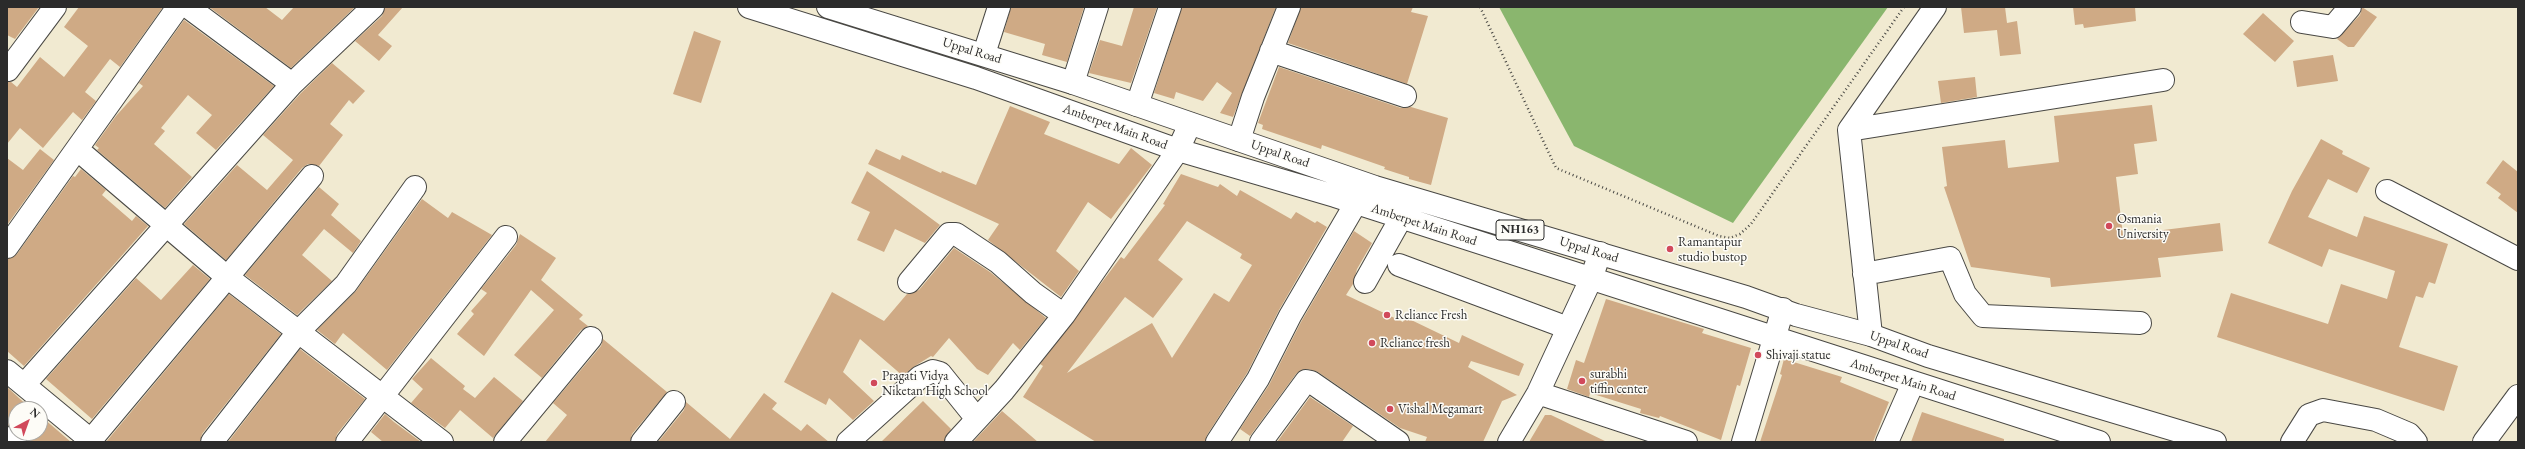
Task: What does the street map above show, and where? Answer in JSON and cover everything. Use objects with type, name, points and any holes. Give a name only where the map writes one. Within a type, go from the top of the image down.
[{"type":"main road","points":[[8,70],[55,7]]},
{"type":"main road","points":[[7,247],[78,150],[178,7]]},
{"type":"main road","points":[[188,7],[292,84]]},
{"type":"main road","points":[[24,385],[292,84],[373,7]]},
{"type":"main road","name":"Amberpet Main Road","points":[[749,7],[976,78],[1178,150],[1356,203],[2099,442]]},
{"type":"main road","name":"Uppal Road","points":[[828,7],[984,54],[1073,83],[1375,187],[1600,253],[1783,309],[1796,315],[1871,335],[1928,356],[2215,442]]},
{"type":"main road","points":[[984,54],[999,7]]},
{"type":"main road","points":[[1073,83],[1097,7]]},
{"type":"main road","points":[[1137,105],[1170,7]]},
{"type":"main road","points":[[1239,140],[1271,51],[1290,7]]},
{"type":"main road","points":[[1871,335],[1849,130],[1935,7]]},
{"type":"main road","points":[[2302,22],[2333,27],[2350,7]]},
{"type":"main road","points":[[1271,51],[1405,96]]},
{"type":"main road","points":[[1849,130],[2162,80]]},
{"type":"main road","points":[[956,442],[1004,390],[1064,315],[1178,150],[1190,124]]},
{"type":"main road","points":[[78,150],[168,225],[227,277],[383,395],[442,442]]},
{"type":"main road","points":[[48,411],[92,441],[312,176]]},
{"type":"main road","points":[[212,442],[298,332],[346,284],[415,187]]},
{"type":"main road","points":[[2387,191],[2518,259]]},
{"type":"main road","points":[[1217,442],[1258,378],[1290,316],[1356,203]]},
{"type":"main road","points":[[1365,282],[1401,218]]},
{"type":"main road","points":[[909,282],[950,234],[956,234],[998,262],[1033,293],[1064,315]]},
{"type":"main road","points":[[347,442],[506,237]]},
{"type":"main road","points":[[1509,442],[1538,393],[1591,279],[1600,253]]},
{"type":"main road","points":[[1864,274],[1950,258],[1965,294],[1983,316],[2140,323]]},
{"type":"main road","points":[[1399,266],[1568,328]]},
{"type":"main road","points":[[1743,442],[1783,309]]},
{"type":"main road","points":[[505,442],[591,338]]},
{"type":"main road","points":[[7,371],[24,385],[37,401]]},
{"type":"main road","points":[[851,441],[920,377],[933,371],[940,373],[977,419]]},
{"type":"main road","points":[[1261,442],[1306,381],[1311,382],[1398,442]]},
{"type":"main road","points":[[1887,442],[1913,383]]},
{"type":"main road","points":[[1538,393],[1686,442]]},
{"type":"main road","points":[[2484,442],[2518,396]]},
{"type":"main road","points":[[642,442],[674,402]]},
{"type":"main road","points":[[2292,442],[2309,415],[2323,410],[2376,420],[2409,434],[2416,442]]},
{"type":"path","points":[[1480,7],[1556,168],[1719,236],[1730,238],[1740,234],[1751,224],[1904,7]]},
{"type":"green space","points":[[1499,7],[1888,7],[1733,223],[1574,146]]},
{"type":"building","points":[[7,7],[39,7],[15,39],[7,35]]},
{"type":"building","points":[[79,7],[163,7],[120,67],[110,59],[85,92],[96,101],[82,120],[73,112],[43,148],[20,128],[7,144],[7,82],[11,82],[17,87],[40,57],[64,77],[88,46],[64,27]]},
{"type":"building","points":[[209,7],[265,7],[282,20],[294,7],[355,7],[291,68]]},
{"type":"building","points":[[385,7],[403,7],[378,35],[392,46],[379,61],[355,41],[382,16]]},
{"type":"building","points":[[1011,7],[1084,7],[1067,62],[1042,55],[1045,44],[1004,32]]},
{"type":"building","points":[[1134,7],[1157,7],[1131,83],[1089,73],[1100,40],[1122,46]]},
{"type":"building","points":[[1182,7],[1276,7],[1233,117],[1220,113],[1232,93],[1217,82],[1203,101],[1176,92],[1174,99],[1154,93]]},
{"type":"building","points":[[1301,7],[1413,7],[1411,12],[1428,16],[1407,84],[1288,43]]},
{"type":"building","points":[[1961,7],[2005,7],[2007,23],[2017,21],[2021,54],[2000,56],[1997,30],[1964,33]]},
{"type":"building","points":[[2073,7],[2135,7],[2136,21],[2084,28],[2083,24],[2075,25]]},
{"type":"building","points":[[2362,7],[2377,17],[2354,47],[2348,47],[2337,39],[2360,15]]},
{"type":"building","points":[[2263,13],[2294,41],[2275,62],[2243,34]]},
{"type":"building","points":[[184,20],[274,86],[216,150],[196,133],[212,115],[188,95],[161,128],[165,131],[154,144],[192,177],[165,208],[97,150],[99,148],[95,145],[116,116],[143,86],[139,83]]},
{"type":"building","points":[[694,31],[721,41],[701,103],[673,94]]},
{"type":"building","points":[[2333,55],[2338,81],[2297,87],[2293,61]]},
{"type":"building","points":[[332,63],[365,91],[353,104],[349,100],[330,124],[343,135],[319,166],[308,164],[302,168],[226,260],[184,224],[237,165],[267,190],[293,160],[263,135],[301,93]]},
{"type":"building","points":[[1279,67],[1401,108],[1411,107],[1448,118],[1431,185],[1409,179],[1409,177],[1384,169],[1385,167],[1322,145],[1321,149],[1262,129],[1263,125],[1258,123]]},
{"type":"building","points":[[1975,77],[1977,97],[1941,103],[1938,81]]},
{"type":"building","points":[[2152,105],[2157,141],[2134,144],[2138,174],[2116,177],[2123,235],[2220,223],[2223,251],[2158,258],[2161,277],[2051,287],[2050,278],[1971,267],[1944,187],[1947,186],[1942,147],[2005,140],[2008,168],[2059,162],[2054,116]]},
{"type":"building","points":[[1010,106],[1050,122],[1044,134],[1119,164],[1131,148],[1152,165],[1111,219],[1088,202],[1056,251],[1079,271],[1061,297],[988,240],[999,224],[868,164],[876,149],[900,160],[902,155],[941,173],[942,171],[976,185]]},
{"type":"building","points":[[2321,139],[2343,151],[2342,154],[2370,168],[2357,193],[2328,179],[2308,217],[2357,237],[2364,216],[2448,244],[2435,284],[2429,282],[2423,298],[2416,296],[2399,347],[2458,366],[2444,411],[2217,337],[2231,293],[2328,324],[2341,284],[2387,299],[2395,271],[2329,249],[2322,267],[2268,243],[2292,191]]},
{"type":"building","points":[[40,149],[54,160],[7,225],[7,158],[23,170]]},
{"type":"building","points":[[2503,160],[2518,172],[2518,213],[2498,198],[2501,194],[2486,183]]},
{"type":"building","points":[[81,169],[106,190],[102,195],[132,221],[136,216],[148,226],[24,366],[7,351],[7,259],[17,254],[73,176],[75,177]]},
{"type":"building","points":[[867,171],[940,225],[925,243],[895,229],[884,252],[857,240],[870,212],[851,203]]},
{"type":"building","points":[[1181,174],[1218,187],[1220,184],[1237,196],[1240,190],[1291,219],[1296,212],[1315,223],[1317,221],[1327,227],[1279,310],[1247,373],[1207,435],[1205,442],[1096,442],[1023,397],[1043,366],[1040,364],[1121,257],[1124,259],[1165,205],[1163,204]],"holes":[[[1187,221],[1242,254],[1240,258],[1252,265],[1229,302],[1214,293],[1172,358],[1152,323],[1067,373],[1125,297],[1153,318],[1183,279],[1158,260]]]},
{"type":"building","points":[[319,187],[339,204],[331,215],[361,241],[353,253],[324,229],[302,255],[332,281],[297,315],[245,275]]},
{"type":"building","points":[[422,199],[448,218],[452,212],[492,235],[387,370],[343,333],[335,344],[317,330],[356,291]]},
{"type":"building","points":[[1354,231],[1372,243],[1357,269],[1353,284],[1346,295],[1403,322],[1405,317],[1459,343],[1462,335],[1524,364],[1519,376],[1471,361],[1468,367],[1517,395],[1502,401],[1483,442],[1425,442],[1427,437],[1400,428],[1318,372],[1308,369],[1301,370],[1296,374],[1250,436],[1240,429],[1269,385],[1301,322]]},
{"type":"building","points":[[520,234],[556,258],[541,280],[583,315],[579,319],[588,326],[581,330],[542,378],[514,355],[554,310],[531,290],[484,356],[457,334],[474,314],[471,311],[487,293],[481,289],[516,245]]},
{"type":"building","points":[[954,248],[990,272],[1046,318],[1020,350],[1013,343],[988,375],[977,369],[949,338],[933,357],[931,356],[915,366],[903,376],[860,339],[843,372],[874,401],[853,420],[829,398],[826,405],[784,382],[832,292],[884,321],[907,294],[919,290]]},
{"type":"building","points":[[193,265],[210,279],[92,419],[46,379],[136,278],[161,300]]},
{"type":"building","points":[[229,294],[281,334],[202,434],[200,442],[106,442]]},
{"type":"building","points":[[1606,299],[1704,329],[1702,333],[1751,348],[1740,386],[1737,385],[1721,440],[1660,416],[1659,418],[1640,413],[1641,409],[1590,393],[1589,397],[1567,389],[1576,360],[1584,363]]},
{"type":"building","points":[[603,339],[667,392],[632,434],[630,442],[545,442],[567,415],[553,403],[601,346]]},
{"type":"building","points":[[300,349],[365,399],[337,434],[335,442],[228,442]]},
{"type":"building","points":[[431,358],[465,386],[463,389],[475,398],[494,377],[523,401],[493,438],[460,410],[445,428],[411,403],[423,389],[412,379]]},
{"type":"building","points":[[1784,359],[1842,377],[1840,382],[1889,402],[1873,442],[1760,442],[1782,375],[1780,374]]},
{"type":"building","points":[[7,387],[22,401],[8,401],[7,427]]},
{"type":"building","points":[[764,393],[777,403],[772,409],[801,431],[807,424],[829,442],[658,442],[684,410],[686,402],[730,439]]},
{"type":"building","points":[[1310,397],[1353,426],[1342,442],[1277,442]]},
{"type":"building","points":[[923,401],[951,429],[944,442],[881,442]]},
{"type":"building","points":[[1002,411],[1009,417],[1038,442],[973,442]]},
{"type":"building","points":[[1922,412],[2004,439],[2004,442],[1911,442]]},
{"type":"building","points":[[385,414],[421,442],[383,442],[371,432]]},
{"type":"building","points":[[1545,415],[1551,415],[1607,442],[1529,442]]},
{"type":"building","points":[[48,422],[71,442],[27,442],[48,441]]},
{"type":"place","name":"Osmania University","points":[[2109,226]]},
{"type":"place","name":"Ramantapur studio bustop","points":[[1670,249]]},
{"type":"place","name":"Reliance Fresh","points":[[1387,315]]},
{"type":"place","name":"Reliance fresh","points":[[1372,343]]},
{"type":"place","name":"Shivaji statue","points":[[1758,355]]},
{"type":"place","name":"surabhi tiffin center","points":[[1582,381]]},
{"type":"place","name":"Pragati Vidya Niketan High School","points":[[874,383]]},
{"type":"place","name":"Vishal Megamart","points":[[1390,409]]}]
